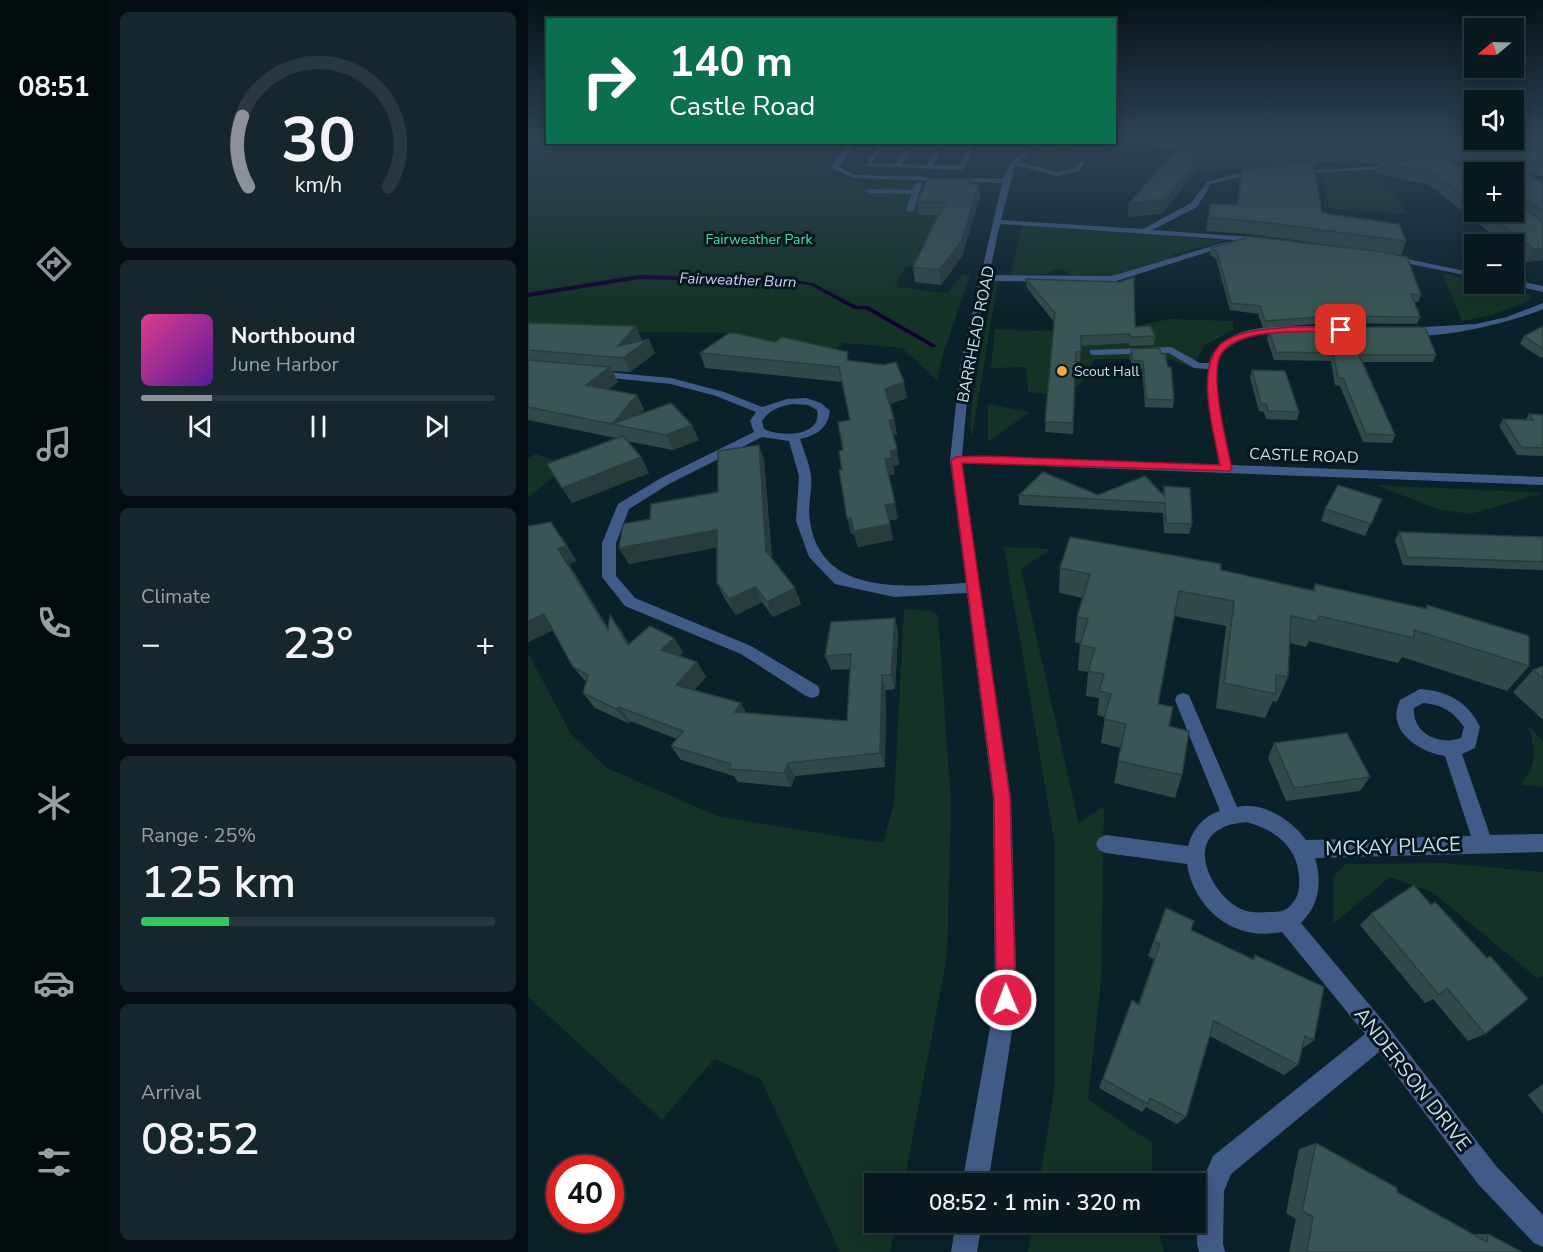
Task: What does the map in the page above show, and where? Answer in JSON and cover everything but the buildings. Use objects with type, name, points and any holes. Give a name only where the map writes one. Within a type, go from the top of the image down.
[{"type":"street","points":[[910,210],[914,197]]},
{"type":"street","name":"BARRHEAD ROAD","points":[[977,1173],[1006,1000],[1002,798],[956,460],[965,367],[1003,197]]},
{"type":"street","points":[[1146,230],[1194,205],[1199,197]]},
{"type":"street","points":[[998,222],[1270,240]]},
{"type":"street","points":[[985,278],[1113,279],[1249,238]]},
{"type":"street","points":[[1382,255],[1464,273]]},
{"type":"street","points":[[1524,285],[1543,289]]},
{"type":"street","points":[[1394,331],[1462,329],[1514,318],[1543,306]]},
{"type":"street","points":[[1226,469],[1215,411],[1212,366],[1217,352],[1230,341],[1253,333],[1292,329],[1331,329]]},
{"type":"street","points":[[1094,352],[1172,350],[1198,366],[1212,366]]},
{"type":"street","points":[[583,374],[671,381],[720,394],[763,411]]},
{"type":"street","points":[[793,401],[812,403],[820,406],[824,411],[821,424],[805,434],[773,438],[761,433],[756,427],[756,422],[763,411],[771,406],[793,401]]},
{"type":"street","points":[[761,433],[665,481],[623,507],[609,543],[609,577],[630,602],[746,650],[812,691]]},
{"type":"street","points":[[794,437],[805,476],[803,521],[814,554],[840,580],[894,592],[974,588]]},
{"type":"street","name":"CASTLE ROAD","points":[[956,460],[984,459],[1543,481]]},
{"type":"street","points":[[1183,700],[1231,814]]},
{"type":"street","name":"MCKAY PLACE","points":[[1452,750],[1484,843]]},
{"type":"street","points":[[1246,813],[1270,821],[1291,835],[1302,849],[1309,865],[1311,882],[1307,898],[1299,912],[1286,921],[1269,925],[1250,923],[1232,916],[1216,905],[1204,890],[1197,873],[1194,856],[1197,841],[1205,828],[1216,819],[1231,814],[1246,813]]},
{"type":"street","name":"MCKAY PLACE","points":[[1302,849],[1543,843]]},
{"type":"street","points":[[1106,844],[1194,856]]},
{"type":"street","name":"ANDERSON DRIVE","points":[[1286,921],[1381,1036],[1487,1174],[1543,1234]]},
{"type":"street","points":[[1212,1252],[1210,1244],[1211,1191],[1222,1165],[1381,1036]]},
{"type":"street","points":[[964,1252],[967,1233]]},
{"type":"green space","name":"Fairweather Park","points":[[528,197],[980,197],[972,222],[938,221],[918,251],[928,256],[926,263],[906,266],[895,287],[947,293],[963,274],[970,275],[944,351],[937,380],[902,348],[844,343],[830,353],[735,333],[639,332],[528,325]]},
{"type":"green space","points":[[1327,197],[1398,197],[1407,214],[1329,209]]},
{"type":"green space","points":[[1022,226],[1224,241],[1172,255],[1173,258],[1116,276],[1068,275],[1066,271],[1055,269],[1046,274],[1010,275]]},
{"type":"green space","points":[[1442,273],[1464,278],[1464,294],[1524,293],[1532,296],[1529,301],[1492,315],[1462,321]]},
{"type":"green space","points":[[998,280],[972,437],[972,402],[992,293],[995,281]]},
{"type":"green space","points":[[1170,319],[1233,321],[1233,330],[1205,345],[1192,367],[1170,359],[1095,359],[1080,384],[1063,392],[1048,394],[1028,392],[1026,367],[991,368],[995,329],[1039,331],[1060,329],[1075,339]]},
{"type":"green space","points":[[988,404],[1030,412],[988,442]]},
{"type":"green space","points":[[536,454],[567,465],[528,498],[528,458]]},
{"type":"green space","points":[[1376,485],[1543,493],[1470,514],[1437,509]]},
{"type":"green space","points":[[1004,547],[1051,549],[1021,569],[1079,824],[1104,806],[1101,981],[1088,1099],[1152,1143],[1152,1173],[1041,1173],[1055,1085],[1055,844]]},
{"type":"green space","points":[[904,609],[929,611],[938,615],[951,803],[947,956],[906,1173],[864,1173],[864,1233],[894,1233],[890,1252],[840,1252],[761,1079],[714,1059],[662,1120],[528,997],[528,653],[571,734],[607,768],[720,817],[883,843],[894,803]]},
{"type":"green space","points":[[1529,727],[1543,741],[1543,787],[1521,785],[1534,758]]},
{"type":"green space","points":[[1444,863],[1543,872],[1543,976],[1537,978],[1432,892],[1390,877],[1333,924],[1333,877],[1346,864]]},
{"type":"green space","points":[[1031,1233],[1159,1233],[1164,1252],[1028,1252]]},
{"type":"waterway","name":"Fairweather Burn","points":[[528,295],[639,277],[789,281],[811,284],[856,308],[866,307],[934,346]]},
{"type":"place","name":"Scout Hall","points":[[1062,371]]},
{"type":"route","points":[[1006,1000],[1002,798],[956,460],[984,459],[1226,469],[1215,411],[1212,366],[1217,352],[1230,341],[1253,333],[1292,329],[1341,330]]}]
